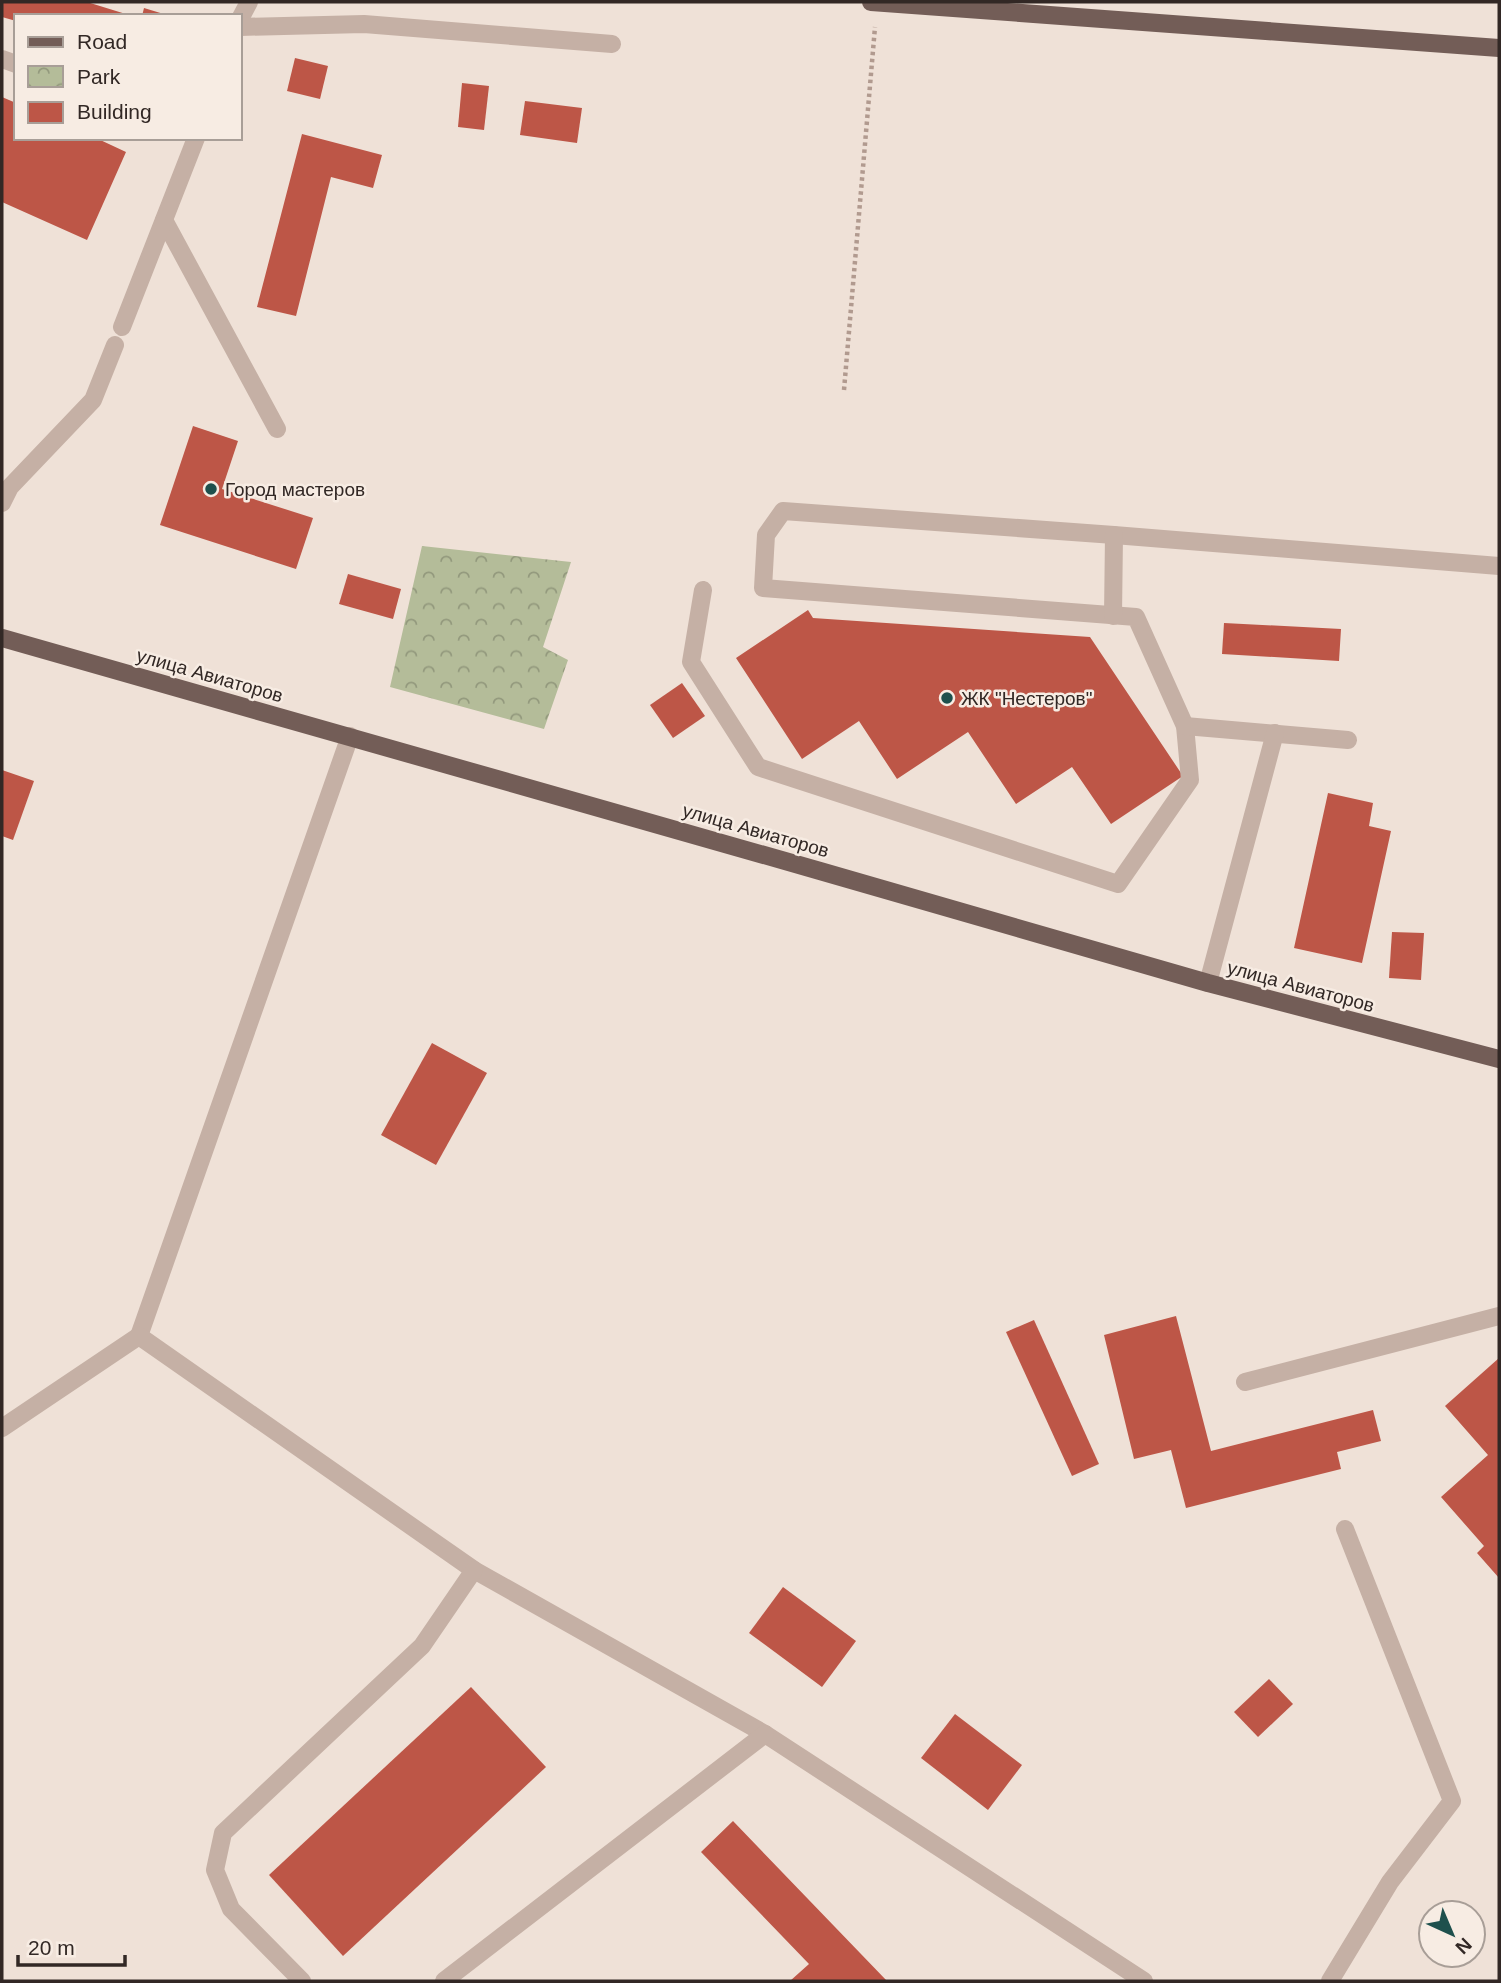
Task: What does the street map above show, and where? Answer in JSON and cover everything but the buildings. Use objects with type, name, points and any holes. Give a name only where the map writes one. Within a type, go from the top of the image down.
[{"type":"main road","points":[[871,2],[1499,48]]},
{"type":"main road","name":"улица Авиаторов","points":[[2,638],[1208,984],[1499,1059]]},
{"type":"lane","points":[[242,27],[364,24],[612,44]]},
{"type":"lane","points":[[122,327],[195,140]]},
{"type":"lane","points":[[164,220],[278,429]]},
{"type":"lane","points":[[5,490],[93,400],[115,345]]},
{"type":"lane","points":[[703,590],[691,662],[758,767],[1118,884],[1190,780],[1185,726],[1136,617],[763,588],[766,535],[783,511],[1499,566]]},
{"type":"lane","points":[[1112,616],[1114,535]]},
{"type":"lane","points":[[1185,726],[1349,740]]},
{"type":"lane","points":[[1208,984],[1275,733]]},
{"type":"lane","points":[[2,1428],[139,1336],[350,736]]},
{"type":"lane","points":[[1245,1382],[1499,1316]]},
{"type":"lane","points":[[139,1336],[474,1570],[765,1734],[1144,1981]]},
{"type":"lane","points":[[1330,1981],[1390,1882],[1452,1801],[1345,1529]]},
{"type":"lane","points":[[302,1981],[231,1909],[215,1870],[223,1833],[422,1646],[474,1570]]},
{"type":"lane","points":[[444,1981],[765,1734]]},
{"type":"path","points":[[844,390],[877,2]]},
{"type":"green space","points":[[422,546],[571,562],[543,647],[568,660],[544,729],[390,687]]},
{"type":"place","name":"Город мастеров","points":[[211,489]]},
{"type":"place","name":"ЖК \"Нестеров\"","points":[[947,698]]}]
